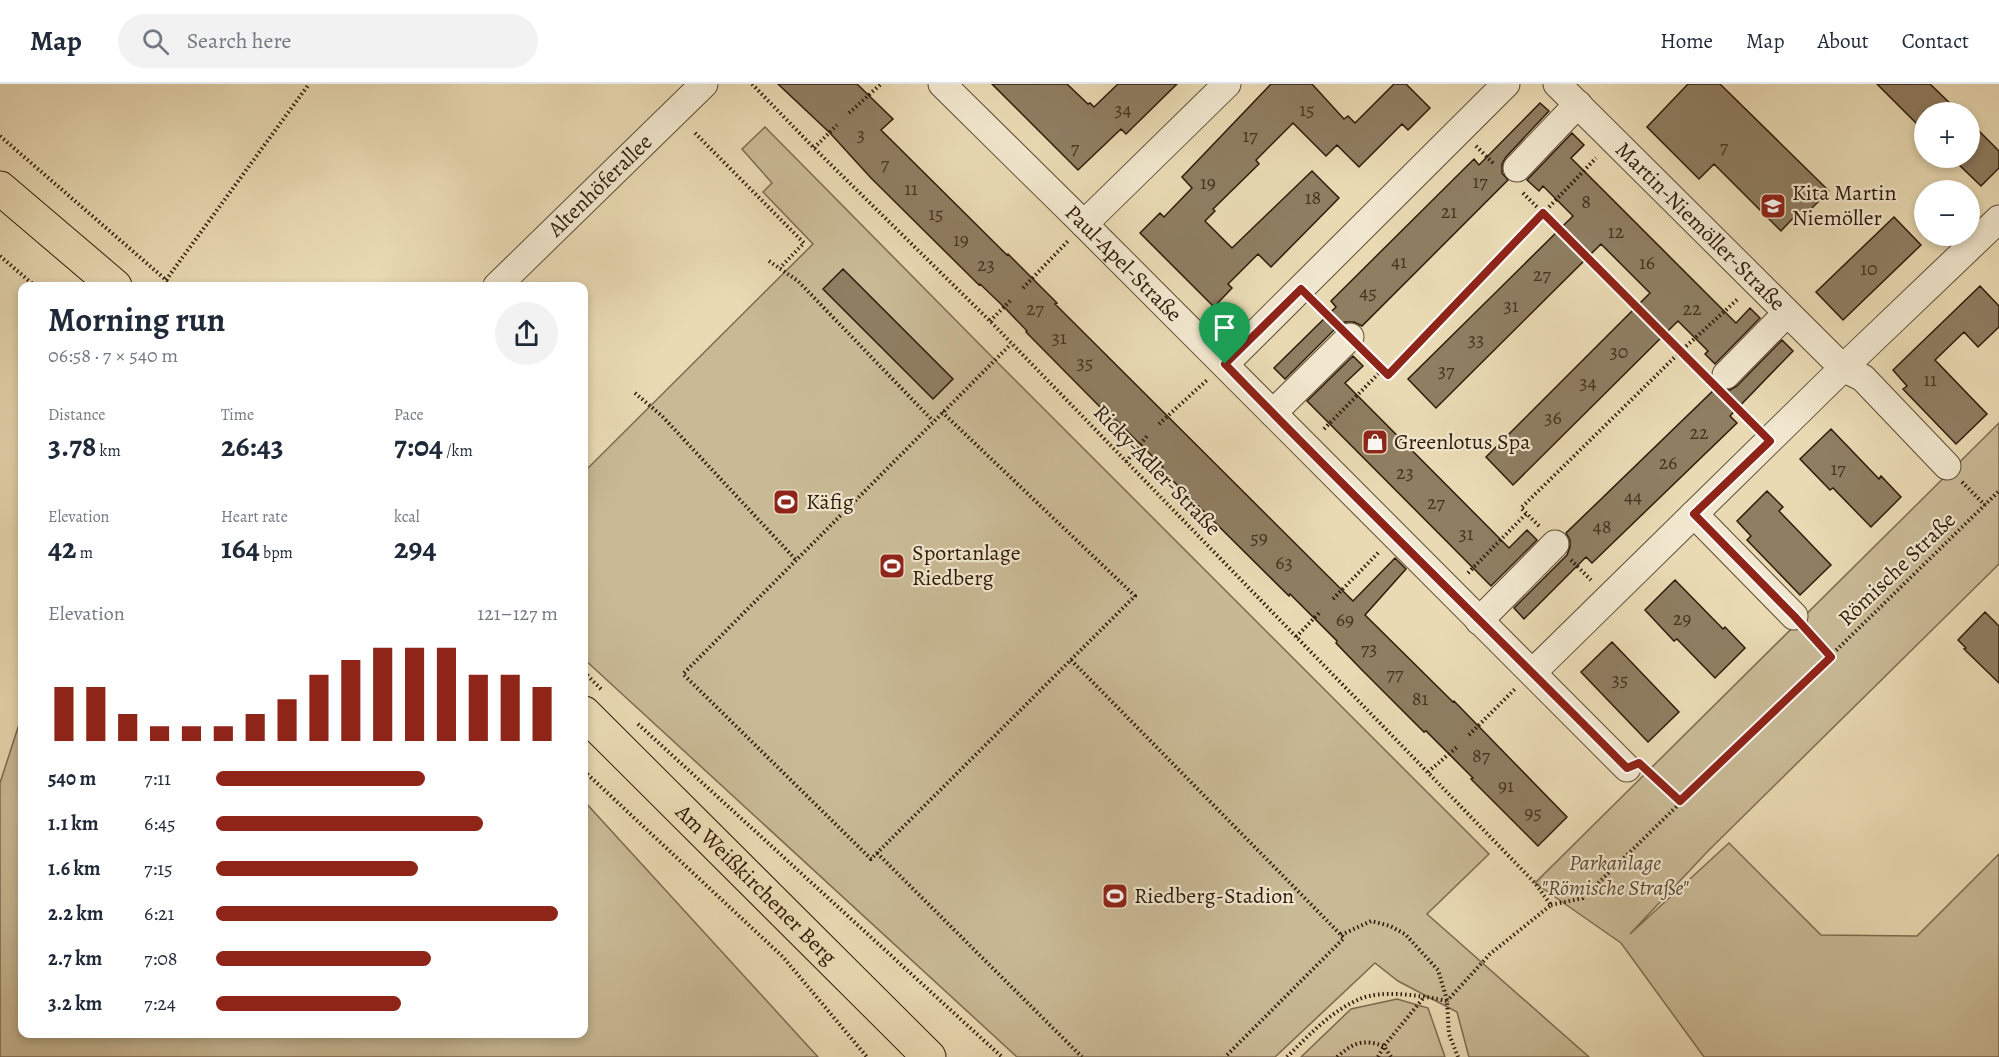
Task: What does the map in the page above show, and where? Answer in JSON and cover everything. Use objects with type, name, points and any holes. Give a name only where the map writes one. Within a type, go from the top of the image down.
[{"type":"main road","points":[[0,188],[110,282]]},
{"type":"main road","name":"Am Weißkirchener Berg","points":[[594,703],[929,1057]]},
{"type":"street","name":"Altenhöferallee","points":[[501,282],[704,84]]},
{"type":"street","name":"Paul-Apel-Straße","points":[[942,84],[1225,364],[1306,448],[1627,768]]},
{"type":"street","points":[[1084,224],[1227,84]]},
{"type":"street","points":[[1225,364],[1506,84]]},
{"type":"street","name":"Martin-Niemöller-Straße","points":[[1557,84],[1843,368],[1863,378],[1947,466]]},
{"type":"street","points":[[1513,176],[1578,104]]},
{"type":"street","points":[[1533,672],[1843,368],[1996,227]]},
{"type":"street","points":[[1720,382],[1787,313]]},
{"type":"street","points":[[1273,413],[1350,337]]},
{"type":"street","points":[[1694,514],[1794,616]]},
{"type":"street","points":[[1479,621],[1556,543]]},
{"type":"path","points":[[166,280],[309,84]]},
{"type":"path","name":"Ricky-Adler-Straße","points":[[752,84],[990,321],[1535,883],[1551,905]]},
{"type":"path","points":[[849,113],[881,84]]},
{"type":"path","points":[[814,148],[837,125]]},
{"type":"path","points":[[1460,130],[1513,176],[1543,213],[1681,351],[1720,382],[1770,441]]},
{"type":"path","points":[[695,133],[804,243],[780,268]]},
{"type":"path","points":[[0,136],[168,282]]},
{"type":"path","points":[[1301,289],[1388,375],[1614,141]]},
{"type":"path","points":[[1023,288],[1084,224]]},
{"type":"path","points":[[0,256],[29,282]]},
{"type":"path","points":[[769,261],[798,281],[933,421]]},
{"type":"path","points":[[1608,598],[1521,508],[1681,351],[1756,282]]},
{"type":"path","points":[[990,321],[1011,300]]},
{"type":"path","points":[[942,412],[1135,596],[871,859],[683,674],[933,421],[942,412],[1011,344]]},
{"type":"path","points":[[1159,424],[1225,364]]},
{"type":"path","points":[[1306,448],[1383,369]]},
{"type":"path","points":[[635,393],[662,416],[796,560]]},
{"type":"path","points":[[1126,462],[1147,436]]},
{"type":"path","name":"Römische Straße","points":[[1551,905],[1583,898],[1999,491]]},
{"type":"path","points":[[1450,592],[1526,514]]},
{"type":"path","points":[[1333,599],[1395,536]]},
{"type":"path","points":[[1296,637],[1321,610]]},
{"type":"path","points":[[1794,616],[1831,657]]},
{"type":"path","points":[[1071,660],[1344,938],[1225,1057]]},
{"type":"path","points":[[1469,735],[1533,672]]},
{"type":"path","points":[[588,684],[594,703]]},
{"type":"path","points":[[635,721],[1002,1057]]},
{"type":"path","points":[[1428,772],[1457,747]]},
{"type":"path","points":[[1627,768],[1639,763],[1680,801]]},
{"type":"path","points":[[588,775],[783,957],[867,1057]]},
{"type":"path","points":[[877,853],[1082,1057]]},
{"type":"path","points":[[1447,1000],[1490,954],[1551,905]]},
{"type":"path","points":[[1341,935],[1371,921],[1390,926],[1405,934],[1438,970],[1447,1000],[1449,1034],[1458,1057]]},
{"type":"path","points":[[1287,1057],[1321,1023],[1361,998],[1397,994],[1447,1000]]},
{"type":"path","points":[[1378,1057],[1384,1046],[1425,996]]},
{"type":"path","points":[[1337,1057],[1349,1046],[1368,1041],[1384,1046],[1391,1057]]},
{"type":"green space","name":"Sportanlage Riedberg","points":[[765,127],[1489,854],[1427,914],[1589,1057],[1469,1057],[1457,1012],[1398,981],[1375,963],[1275,1057],[1017,1057],[588,663],[588,468],[813,244],[763,192],[772,183],[742,149]]},
{"type":"green space","name":"Parkanlage \"Römische Straße\"","points":[[1999,423],[1999,564],[1708,851],[1630,934],[1729,843],[1821,935],[1917,936],[1999,854],[1999,1057],[1704,1057],[1621,943],[1535,883]]},
{"type":"green space","points":[[18,727],[18,1038],[588,1038],[588,805],[818,1057],[0,1057],[0,783]]},
{"type":"green space","points":[[1397,999],[1428,1008],[1445,1057],[1301,1057],[1351,1009]]},
{"type":"building","points":[[778,84],[857,84],[893,119],[881,130],[1008,254],[1057,303],[1055,304],[1353,601],[1395,558],[1406,569],[1365,615],[1454,701],[1567,817],[1538,846],[1426,731],[1424,732],[1361,669],[1336,643],[1337,641],[1290,594],[1289,596],[1161,469],[1163,467],[1102,409],[1004,307],[979,285],[871,178],[830,133]]},
{"type":"building","points":[[992,84],[1067,84],[1094,107],[1118,84],[1177,84],[1126,134],[1121,129],[1078,170]]},
{"type":"building","points":[[1271,84],[1312,84],[1344,119],[1348,116],[1355,123],[1394,84],[1406,84],[1430,108],[1408,130],[1402,124],[1359,167],[1337,145],[1326,156],[1293,123],[1256,160],[1259,164],[1213,209],[1215,211],[1205,221],[1232,248],[1312,171],[1339,198],[1271,267],[1258,254],[1228,284],[1232,288],[1214,307],[1140,233],[1160,213],[1164,217],[1192,188],[1182,177]]},
{"type":"building","points":[[1688,84],[1720,84],[1829,191],[1801,219],[1797,214],[1781,231],[1714,164],[1699,179],[1647,127]]},
{"type":"building","points":[[1877,84],[1930,84],[1949,102],[1914,102],[1914,121]]},
{"type":"building","points":[[1540,103],[1549,111],[1502,164],[1502,173],[1508,180],[1362,326],[1354,322],[1339,325],[1285,379],[1274,368],[1336,307],[1331,301],[1474,159],[1479,165]]},
{"type":"building","points":[[1980,132],[1999,151],[1999,168],[1981,186],[1980,180],[1975,180],[1962,168],[1980,168]]},
{"type":"building","points":[[1572,133],[1584,145],[1571,158],[1736,323],[1750,308],[1760,318],[1715,364],[1705,354],[1708,351],[1678,321],[1513,485],[1486,457],[1650,293],[1601,244],[1436,408],[1408,379],[1573,216],[1543,186],[1539,191],[1527,180]]},
{"type":"building","points":[[1894,217],[1914,238],[1914,246],[1920,246],[1843,320],[1816,292]]},
{"type":"building","points":[[843,269],[953,379],[933,399],[823,289]]},
{"type":"building","points":[[1980,286],[1999,306],[1999,327],[1978,347],[1964,332],[1935,360],[1987,414],[1956,444],[1903,389],[1907,386],[1893,370]]},
{"type":"building","points":[[1782,340],[1793,351],[1730,416],[1737,423],[1592,563],[1586,557],[1524,619],[1514,608],[1567,555],[1570,540],[1566,533],[1717,387],[1730,390],[1737,386]]},
{"type":"building","points":[[1353,356],[1363,366],[1345,383],[1509,548],[1527,530],[1537,540],[1491,586],[1307,401]]},
{"type":"building","points":[[1831,429],[1879,479],[1881,476],[1901,497],[1871,527],[1833,488],[1830,490],[1800,459]]},
{"type":"building","points":[[1767,491],[1783,507],[1779,511],[1831,565],[1800,595],[1747,540],[1751,536],[1737,521]]},
{"type":"building","points":[[1675,580],[1745,648],[1715,678],[1677,639],[1674,641],[1645,610]]},
{"type":"building","points":[[1985,612],[1999,626],[1999,683],[1964,649],[1966,648],[1958,640]]},
{"type":"building","points":[[1612,642],[1679,712],[1648,742],[1581,672]]},
{"type":"place","name":"Kita Martin Niemöller","points":[[1773,206]]},
{"type":"place","name":"Greenlotus Spa","points":[[1375,442]]},
{"type":"place","name":"Käfig","points":[[786,502]]},
{"type":"place","name":"Sportanlage Riedberg","points":[[892,566]]},
{"type":"place","name":"Riedberg-Stadion","points":[[1115,896]]},
{"type":"route","points":[[1543,213],[1770,441],[1694,514],[1831,657],[1680,801],[1639,763],[1627,768],[1306,448],[1225,364],[1301,289],[1388,375],[1543,213]]}]
